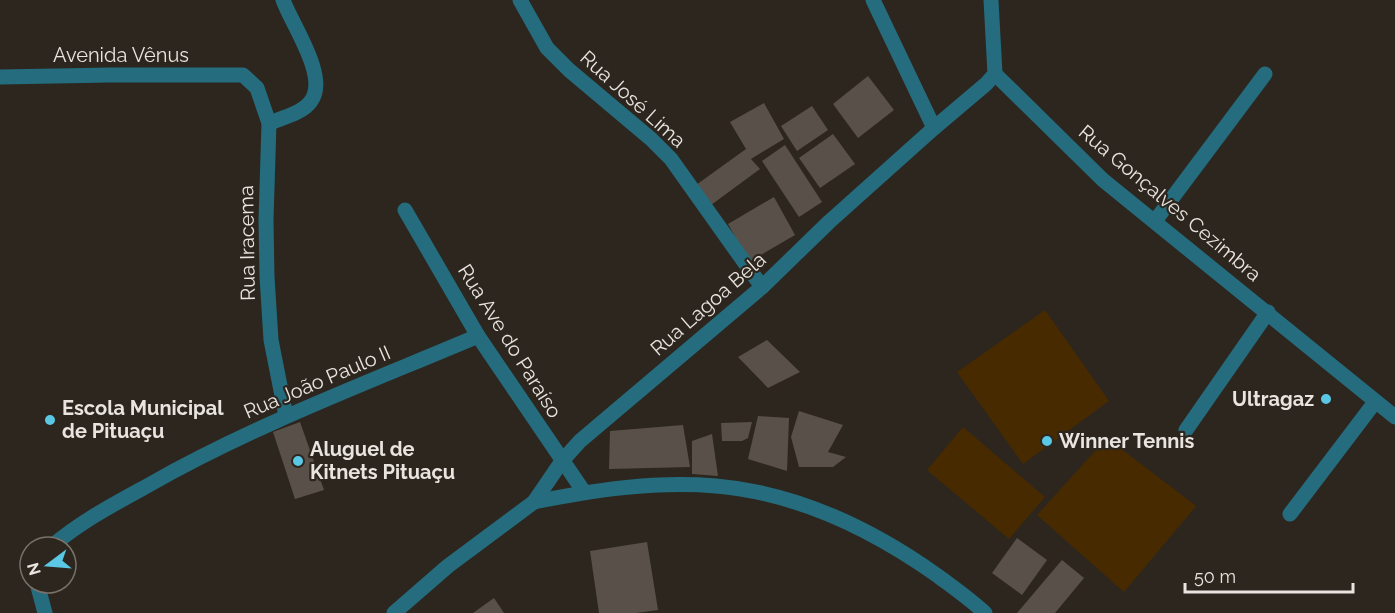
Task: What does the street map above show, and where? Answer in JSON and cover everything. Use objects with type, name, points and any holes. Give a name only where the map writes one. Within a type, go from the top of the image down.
[{"type":"street","points":[[269,123],[303,108],[312,101],[316,88],[315,71],[283,0]]},
{"type":"street","name":"Rua José Lima","points":[[520,0],[547,48],[671,159],[762,287]]},
{"type":"street","points":[[873,0],[934,128]]},
{"type":"street","points":[[991,0],[994,74]]},
{"type":"street","name":"Rua Lagoa Bela","points":[[394,613],[448,566],[534,502],[562,460],[603,421],[762,287],[830,222],[986,84],[994,74]]},
{"type":"street","name":"Rua Gonçalves Cezimbra","points":[[994,74],[1103,180],[1395,417]]},
{"type":"street","points":[[1155,221],[1265,74]]},
{"type":"street","name":"Rua Iracema","points":[[243,75],[257,88],[269,123],[267,277],[271,340],[286,416]]},
{"type":"street","name":"Avenida Vênus","points":[[0,77],[243,75]]},
{"type":"street","name":"Rua Ave do Paraíso","points":[[405,210],[478,336],[584,492]]},
{"type":"street","points":[[1186,430],[1268,312]]},
{"type":"street","name":"Rua João Paulo II","points":[[68,535],[101,512],[186,464],[286,416],[478,336]]},
{"type":"street","points":[[1290,514],[1375,402]]},
{"type":"street","points":[[534,502],[584,492],[644,486],[716,486],[778,496],[832,514],[883,539],[985,613]]},
{"type":"street","points":[[40,595],[45,613]]},
{"type":"shaded area","points":[[1045,310],[1109,401],[1023,464],[957,372]]},
{"type":"shaded area","points":[[963,427],[1045,497],[1009,539],[927,470]]},
{"type":"shaded area","points":[[1107,438],[1196,506],[1124,592],[1037,515]]},
{"type":"building","points":[[868,76],[894,110],[858,138],[833,104]]},
{"type":"building","points":[[764,103],[784,139],[751,159],[760,169],[711,205],[696,185],[746,149],[730,122]]},
{"type":"building","points":[[812,106],[828,130],[797,151],[781,126]]},
{"type":"building","points":[[833,134],[855,164],[820,188],[799,158]]},
{"type":"building","points":[[785,145],[822,202],[799,217],[762,161]]},
{"type":"building","points":[[774,197],[795,235],[749,262],[728,224]]},
{"type":"building","points":[[767,340],[800,372],[768,388],[738,357]]},
{"type":"building","points":[[799,411],[843,425],[828,452],[846,457],[833,467],[799,467],[791,437]]},
{"type":"building","points":[[758,416],[789,418],[787,471],[748,459]]},
{"type":"building","name":"Aluguel de Kitnets Pituaçu","points":[[300,422],[324,490],[295,499],[273,432]]},
{"type":"building","points":[[752,422],[748,438],[742,441],[722,441],[721,423]]},
{"type":"building","points":[[683,425],[690,467],[609,469],[610,431]]},
{"type":"building","points":[[712,434],[718,476],[692,474],[692,441]]},
{"type":"building","points":[[1017,538],[1047,560],[1022,595],[992,573]]},
{"type":"building","points":[[647,542],[658,610],[636,613],[599,613],[590,551]]},
{"type":"building","points":[[1062,560],[1084,578],[1055,613],[1017,613]]},
{"type":"building","points":[[494,598],[504,613],[473,613]]},
{"type":"place","name":"Ultragaz","points":[[1326,399]]},
{"type":"place","name":"Escola Municipal de Pituaçu","points":[[50,420]]},
{"type":"place","name":"Winner Tennis","points":[[1047,441]]},
{"type":"place","name":"Aluguel de Kitnets Pituaçu","points":[[298,461]]}]
